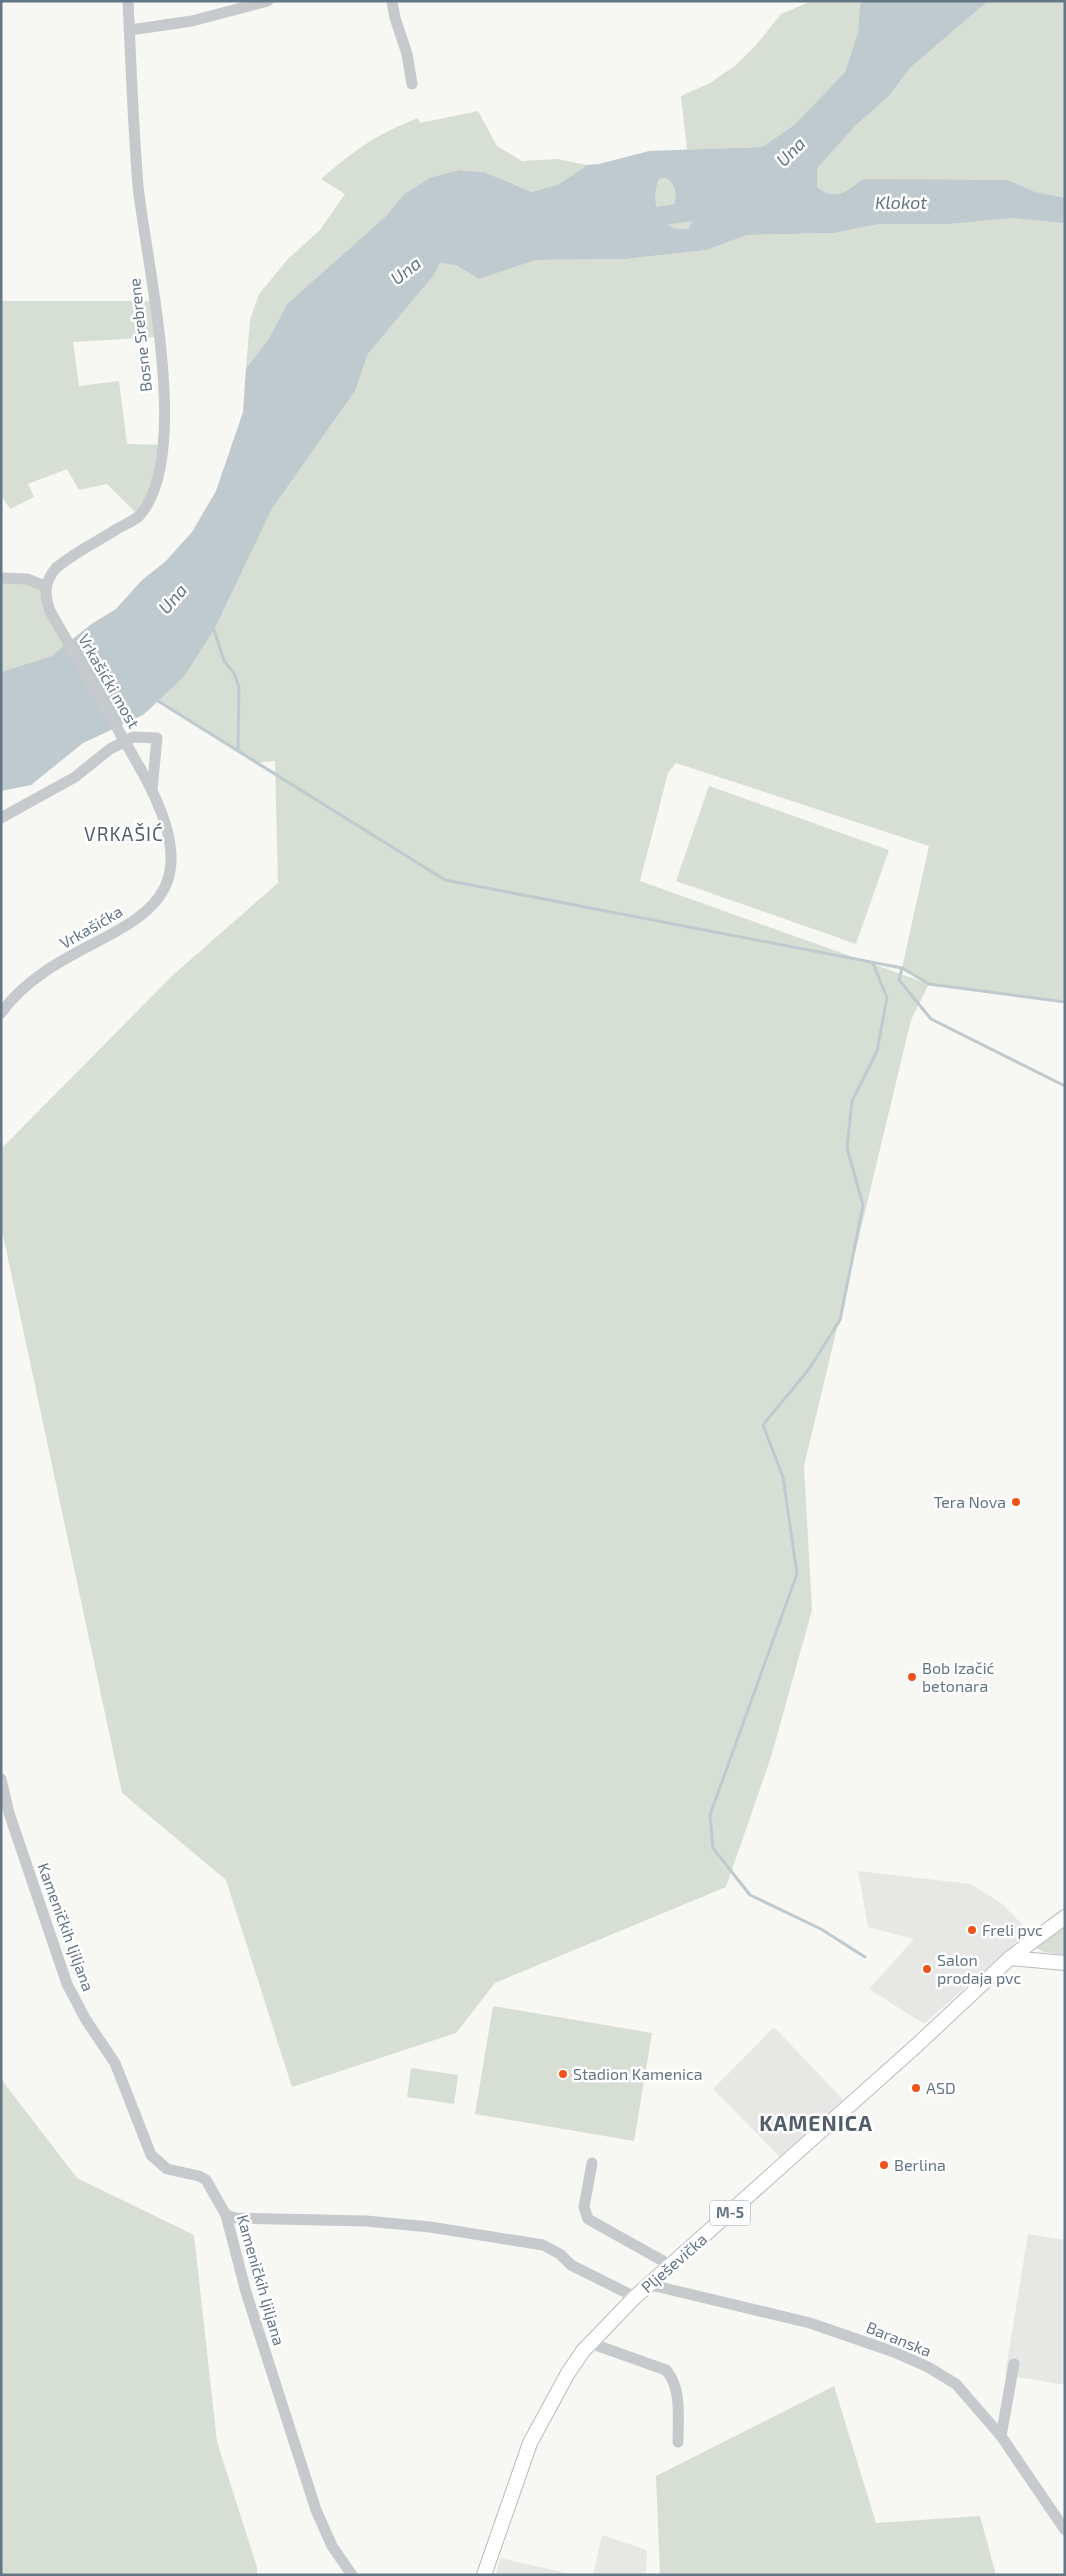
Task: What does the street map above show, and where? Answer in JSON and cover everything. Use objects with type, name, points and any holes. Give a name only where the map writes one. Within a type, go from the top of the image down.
[{"type":"main road","name":"Plješevička","points":[[484,2575],[530,2442],[568,2373],[590,2343],[635,2297],[651,2285],[917,2045],[1010,1958],[1065,1917]]},
{"type":"main road","points":[[1010,1958],[1065,1963]]},
{"type":"street","name":"Bosne Srebrene","points":[[45,586],[49,575],[66,559],[139,516],[153,492],[165,436],[163,374],[141,218],[134,142],[128,1]]},
{"type":"street","points":[[130,30],[192,21],[268,1]]},
{"type":"street","points":[[392,1],[395,18],[407,54],[412,84]]},
{"type":"street","points":[[1,578],[27,579],[45,586]]},
{"type":"street","name":"Vrkašićki most","points":[[45,586],[46,600],[50,611],[140,768]]},
{"type":"street","points":[[1,818],[75,777],[110,748],[133,737],[157,738],[152,790]]},
{"type":"street","name":"Vrkašićka","points":[[1,1013],[28,984],[54,967],[124,929],[159,896],[169,877],[172,853],[166,827],[152,790],[140,768]]},
{"type":"street","name":"Kameničkih ljiljana","points":[[1,1780],[9,1813],[66,1984],[86,2020],[115,2063],[151,2155],[167,2169],[199,2176],[206,2180],[226,2214],[252,2310],[316,2510],[332,2546],[352,2575]]},
{"type":"street","points":[[592,2163],[584,2207],[588,2219],[672,2266]]},
{"type":"street","points":[[226,2214],[236,2218],[366,2221],[430,2227],[543,2245],[560,2254],[572,2265],[635,2297]]},
{"type":"street","name":"Baranska","points":[[651,2285],[810,2323],[928,2367],[956,2384],[1001,2436],[1065,2530]]},
{"type":"street","points":[[590,2343],[666,2370],[676,2387],[678,2442]]},
{"type":"street","points":[[1001,2436],[1014,2364]]},
{"type":"shaded area","points":[[812,1],[865,1],[860,4],[858,32],[845,72],[794,125],[762,147],[687,150],[681,96],[710,83],[736,65],[757,44],[781,14]]},
{"type":"shaded area","points":[[988,1],[1065,1],[1065,1002],[929,984],[911,1020],[804,1466],[812,1610],[771,1757],[726,1887],[495,1983],[456,2033],[292,2087],[226,1880],[122,1793],[1,1226],[1,1149],[173,975],[278,883],[275,761],[257,763],[158,701],[184,677],[214,630],[272,509],[355,391],[368,354],[434,275],[440,263],[456,264],[479,279],[536,260],[625,259],[707,250],[747,235],[832,233],[825,193],[817,187],[816,168],[856,125],[889,96],[910,68]],"holes":[[[676,763],[929,846],[902,968],[926,983],[640,881],[668,773]]]},
{"type":"shaded area","points":[[478,111],[497,146],[522,161],[557,159],[587,165],[559,184],[532,192],[484,172],[459,170],[430,179],[404,194],[387,215],[287,304],[268,340],[246,368],[250,320],[259,294],[288,259],[320,230],[345,194],[321,179],[366,144],[403,124],[418,118],[420,123]]},
{"type":"shaded area","points":[[666,178],[675,190],[674,206],[681,216],[693,220],[688,229],[678,229],[666,224],[659,213],[656,206],[657,185],[659,179]]},
{"type":"shaded area","points":[[1,301],[153,301],[158,337],[73,342],[79,386],[119,381],[127,444],[163,445],[161,466],[139,516],[107,484],[79,490],[67,469],[28,484],[34,497],[10,509],[1,495]]},
{"type":"shaded area","points":[[1,578],[45,586],[71,646],[51,656],[1,672]]},
{"type":"shaded area","points":[[709,786],[889,850],[856,944],[676,881]]},
{"type":"shaded area","points":[[858,1871],[971,1884],[1001,1903],[1029,1931],[924,2024],[869,1989],[914,1939],[868,1927]]},
{"type":"shaded area","points":[[1065,1927],[1065,1955],[1044,1952],[1036,1948]]},
{"type":"shaded area","name":"Stadion Kamenica","points":[[493,2006],[652,2033],[634,2141],[475,2114]]},
{"type":"shaded area","points":[[774,2027],[851,2108],[787,2164],[713,2089]]},
{"type":"shaded area","points":[[411,2068],[458,2075],[454,2104],[407,2097]]},
{"type":"shaded area","points":[[1,2079],[77,2178],[194,2235],[217,2442],[257,2567],[257,2575],[1,2575]]},
{"type":"shaded area","points":[[1028,2234],[1065,2240],[1065,2385],[1005,2375]]},
{"type":"shaded area","points":[[834,2386],[876,2523],[980,2516],[996,2575],[660,2575],[656,2476]]},
{"type":"shaded area","points":[[602,2535],[647,2550],[646,2575],[593,2575]]},
{"type":"shaded area","points":[[500,2558],[575,2575],[496,2575]]},
{"type":"water","name":"Klokot","points":[[865,1],[988,1],[910,68],[889,96],[856,125],[817,168],[817,187],[830,194],[835,194],[846,191],[863,179],[1007,180],[1035,192],[1065,198],[1065,223],[1012,218],[947,224],[878,224],[833,233],[747,235],[707,250],[625,259],[536,260],[479,279],[456,265],[440,263],[434,275],[368,354],[355,391],[272,509],[214,630],[184,677],[143,715],[83,743],[31,785],[1,791],[1,672],[51,656],[93,623],[116,609],[142,580],[165,562],[192,532],[216,491],[243,412],[246,368],[268,340],[287,304],[387,215],[404,194],[430,178],[459,170],[484,172],[532,192],[559,184],[587,165],[599,164],[649,151],[762,147],[794,125],[845,72],[858,32],[860,4]],"holes":[[[666,178],[675,190],[674,206],[676,215],[693,220],[688,229],[678,229],[666,224],[659,213],[656,206],[657,185],[659,179]]]},
{"type":"waterway","name":"Una","points":[[585,227],[702,210]]},
{"type":"waterway","points":[[214,630],[224,661],[234,673],[239,687],[238,750]]},
{"type":"waterway","points":[[158,701],[445,880],[902,968],[929,984],[1065,1002]]},
{"type":"waterway","points":[[865,1957],[821,1929],[750,1895],[713,1848],[710,1815],[797,1574],[783,1477],[763,1425],[809,1369],[840,1320],[863,1205],[847,1148],[852,1101],[877,1051],[887,998],[873,963]]},
{"type":"waterway","points":[[902,968],[899,980],[931,1019],[1065,1086]]},
{"type":"place","name":"Tera Nova","points":[[1016,1502]]},
{"type":"place","name":"Bob Izačić betonara","points":[[912,1677]]},
{"type":"place","name":"Freli pvc","points":[[972,1930]]},
{"type":"place","name":"Salon prodaja pvc","points":[[927,1969]]},
{"type":"place","name":"Stadion Kamenica","points":[[563,2074]]},
{"type":"place","name":"ASD","points":[[916,2088]]},
{"type":"place","name":"Berlina","points":[[884,2165]]},
{"type":"district","name":"VRKAŠIĆ","points":[[124,834]]},
{"type":"district","name":"KAMENICA","points":[[816,2124]]}]
